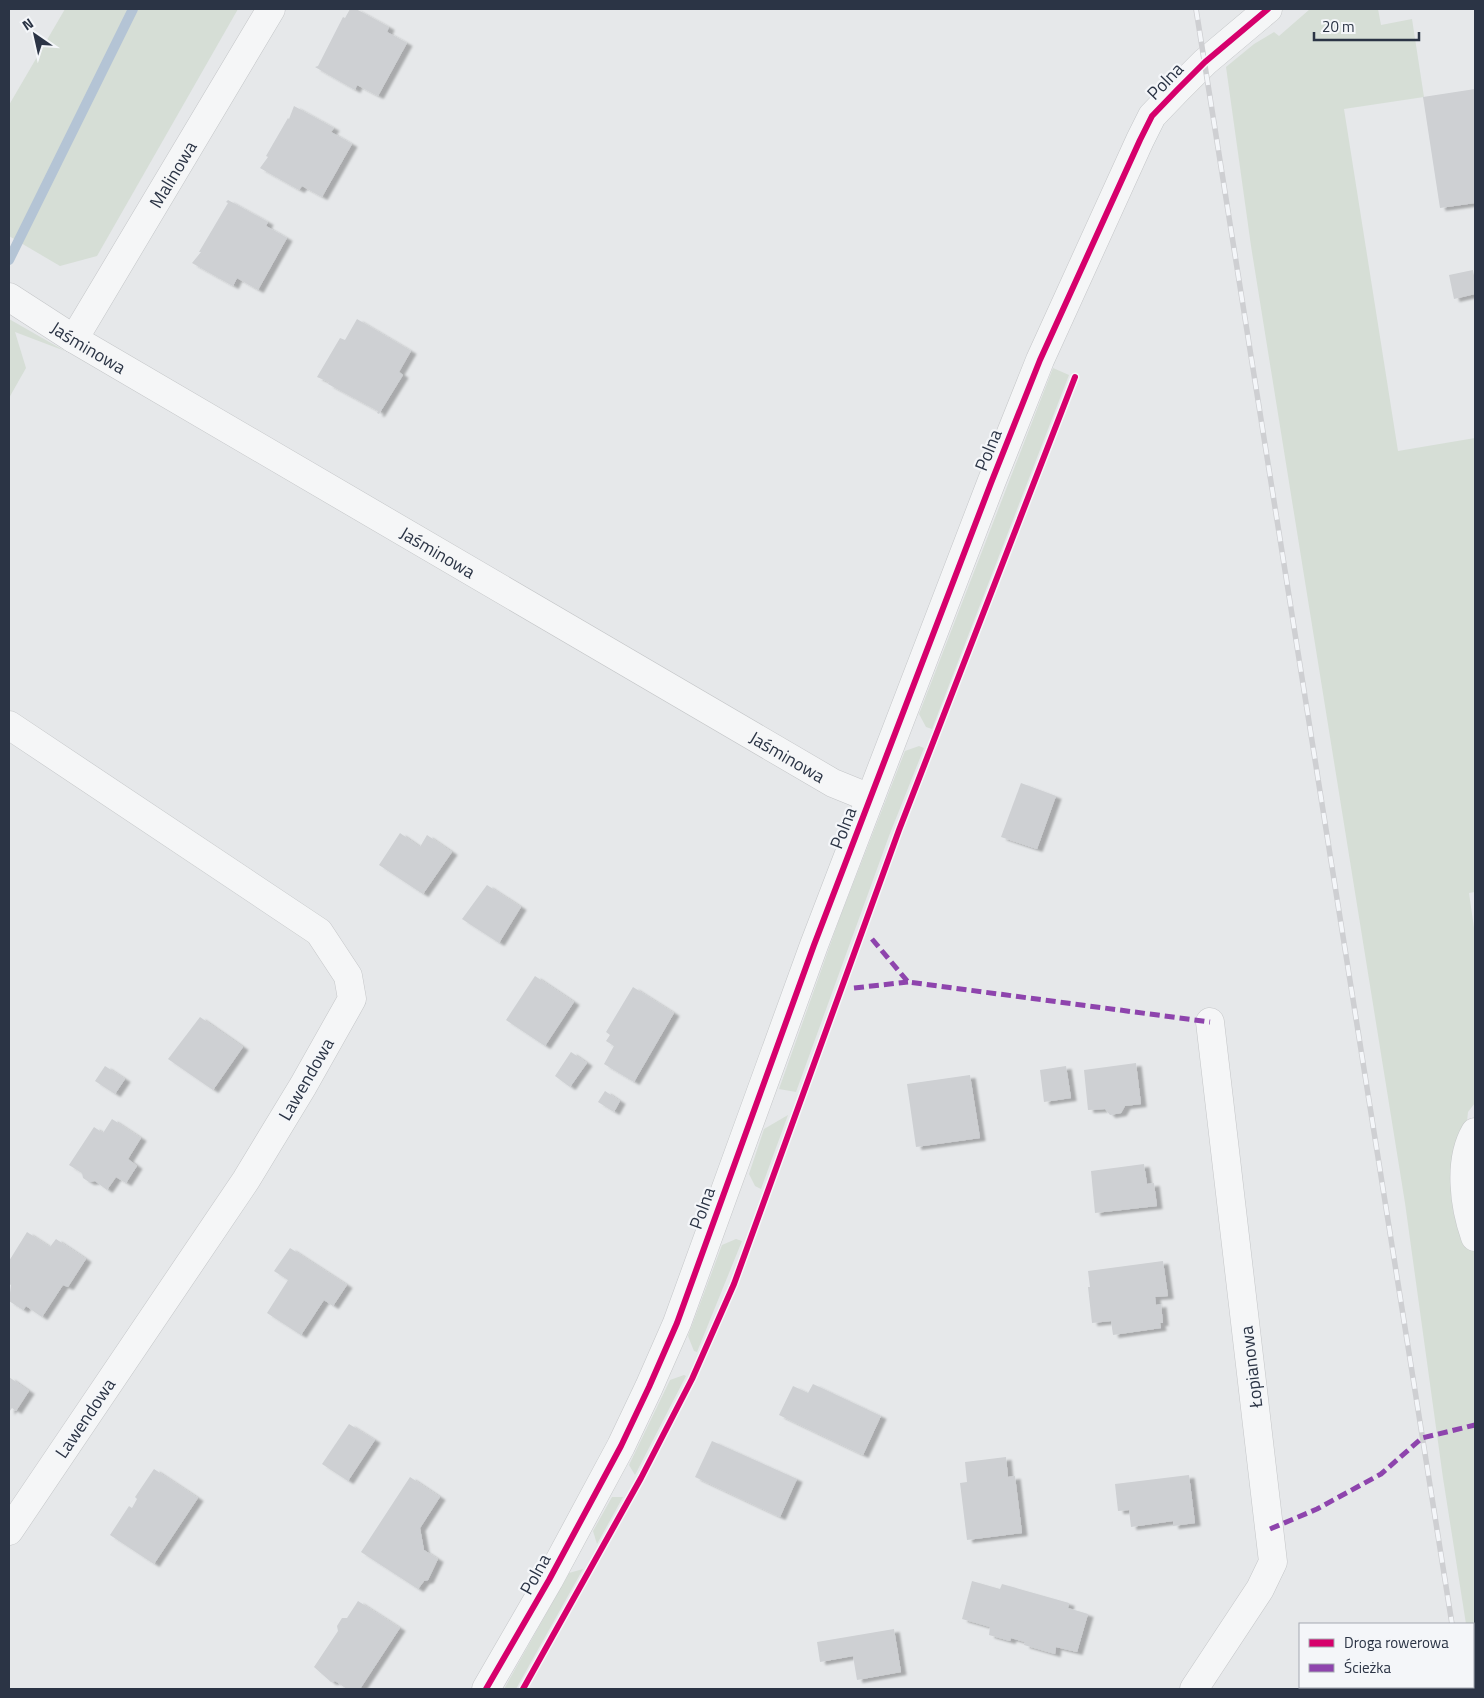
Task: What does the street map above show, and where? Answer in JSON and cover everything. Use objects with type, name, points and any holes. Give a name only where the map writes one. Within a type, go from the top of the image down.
[{"type":"street","name":"Malinowa","points":[[74,339],[271,9]]},
{"type":"street","name":"Polna","points":[[486,1689],[553,1573],[650,1387],[676,1324],[870,798],[1040,360],[1140,140],[1152,116],[1177,90],[1205,62],[1268,9]]},
{"type":"street","name":"Jaśminowa","points":[[9,298],[74,339],[833,783],[870,798]]},
{"type":"street","name":"Lawendowa","points":[[9,725],[320,932],[348,976],[352,999],[303,1086],[246,1180],[9,1531]]},
{"type":"street","name":"Łopianowa","points":[[1194,1689],[1260,1589],[1274,1562],[1210,1022]]},
{"type":"street","points":[[1475,1132],[1470,1141],[1464,1176],[1475,1237]]},
{"type":"shaded area","points":[[65,9],[238,9],[97,256],[60,266],[9,236],[9,105]]},
{"type":"shaded area","points":[[1310,9],[1378,9],[1381,25],[1412,19],[1424,97],[1344,109],[1398,451],[1475,438],[1475,892],[1469,893],[1475,935],[1475,1103],[1468,1112],[1466,1131],[1475,1250],[1475,1678],[1474,1623],[1466,1623],[1443,1478],[1405,1203],[1251,246],[1226,67],[1254,44],[1274,32],[1279,36]]},
{"type":"shaded area","points":[[9,319],[65,351],[15,332],[26,368],[9,398]]},
{"type":"shaded area","points":[[1053,368],[1069,375],[932,729],[926,727],[919,714]]},
{"type":"shaded area","points":[[919,746],[924,748],[889,836],[796,1092],[779,1089],[839,920],[905,751]]},
{"type":"shaded area","points":[[788,1115],[761,1189],[755,1186],[749,1174],[764,1129]]},
{"type":"shaded area","points":[[736,1239],[742,1241],[697,1352],[694,1351],[688,1336],[722,1245]]},
{"type":"shaded area","points":[[686,1376],[635,1475],[629,1465],[670,1380]]},
{"type":"shaded area","points":[[612,1497],[623,1497],[597,1544],[593,1531]]},
{"type":"shaded area","points":[[583,1569],[516,1689],[504,1689],[569,1573]]},
{"type":"building","points":[[350,9],[356,9],[389,27],[387,32],[407,43],[378,96],[357,85],[355,90],[315,67],[318,66],[343,17],[345,18]]},
{"type":"building","points":[[1475,89],[1475,203],[1440,208],[1423,97]]},
{"type":"building","points":[[294,106],[334,128],[331,132],[352,144],[322,197],[302,186],[299,190],[260,168],[289,119]]},
{"type":"building","points":[[228,200],[268,222],[266,226],[287,238],[258,290],[237,278],[233,286],[192,263],[201,252],[199,252]]},
{"type":"building","points":[[1473,270],[1475,294],[1454,299],[1449,275]]},
{"type":"building","points":[[357,319],[411,351],[399,372],[403,375],[379,414],[377,413],[378,411],[317,377],[340,338],[345,340]]},
{"type":"building","points":[[1021,783],[1056,796],[1037,849],[1001,837]]},
{"type":"building","points":[[400,833],[420,847],[427,835],[452,852],[423,894],[379,865]]},
{"type":"building","points":[[487,885],[521,907],[499,943],[462,919]]},
{"type":"building","points":[[535,976],[574,1002],[545,1046],[506,1020]]},
{"type":"building","points":[[633,987],[674,1013],[634,1082],[604,1064],[614,1046],[606,1041],[610,1035],[606,1032]]},
{"type":"building","points":[[200,1017],[243,1047],[213,1090],[168,1059]]},
{"type":"building","points":[[571,1052],[587,1063],[570,1087],[555,1076]]},
{"type":"building","points":[[1136,1063],[1141,1104],[1125,1106],[1121,1113],[1110,1115],[1105,1109],[1088,1110],[1084,1070]]},
{"type":"building","points":[[105,1066],[125,1079],[115,1094],[95,1081]]},
{"type":"building","points":[[1066,1066],[1071,1098],[1044,1102],[1040,1070]]},
{"type":"building","points":[[970,1075],[980,1138],[916,1147],[907,1084]]},
{"type":"building","points":[[605,1091],[620,1101],[614,1112],[598,1102]]},
{"type":"building","points":[[112,1119],[141,1138],[128,1159],[137,1166],[126,1183],[116,1177],[107,1190],[95,1181],[89,1182],[83,1178],[82,1173],[69,1165],[94,1127],[103,1133]]},
{"type":"building","points":[[1144,1164],[1147,1184],[1154,1183],[1157,1206],[1095,1213],[1091,1171]]},
{"type":"building","points":[[27,1232],[50,1247],[56,1239],[86,1259],[68,1287],[63,1285],[42,1317],[26,1306],[23,1310],[9,1301],[11,1285],[9,1284],[9,1261]]},
{"type":"building","points":[[290,1248],[347,1285],[333,1306],[324,1300],[301,1335],[267,1313],[288,1280],[274,1271]]},
{"type":"building","points":[[1163,1261],[1168,1296],[1155,1297],[1156,1305],[1161,1304],[1163,1323],[1160,1323],[1161,1328],[1113,1335],[1111,1321],[1092,1323],[1088,1271]]},
{"type":"building","points":[[9,1377],[29,1391],[16,1411],[12,1408],[9,1412]]},
{"type":"building","points":[[813,1384],[881,1416],[863,1455],[779,1415],[793,1386],[808,1393]]},
{"type":"building","points":[[349,1424],[375,1440],[348,1481],[322,1464]]},
{"type":"building","points":[[712,1441],[797,1479],[780,1517],[695,1477]]},
{"type":"building","points":[[1006,1457],[1008,1477],[1015,1476],[1022,1533],[967,1540],[960,1483],[967,1482],[965,1462]]},
{"type":"building","points":[[154,1469],[198,1498],[154,1564],[110,1535],[129,1506],[132,1508],[137,1499],[135,1497]]},
{"type":"building","points":[[1189,1475],[1195,1523],[1173,1526],[1173,1521],[1131,1527],[1129,1510],[1118,1511],[1115,1484]]},
{"type":"building","points":[[410,1477],[440,1497],[420,1528],[424,1550],[438,1559],[428,1580],[424,1581],[418,1589],[361,1552]]},
{"type":"building","points":[[972,1581],[1000,1589],[1002,1584],[1069,1603],[1068,1608],[1088,1614],[1077,1652],[1056,1647],[1055,1654],[1024,1645],[1025,1642],[1011,1638],[1010,1641],[989,1635],[990,1627],[962,1619]]},
{"type":"building","points":[[358,1601],[400,1628],[360,1689],[347,1689],[335,1681],[331,1682],[314,1667],[338,1631],[337,1626],[342,1618],[347,1618]]},
{"type":"building","points":[[894,1629],[901,1672],[857,1680],[853,1656],[820,1662],[817,1642]]},
{"type":"waterway","points":[[9,260],[133,9]]},
{"type":"railway","points":[[1196,9],[1452,1623]]},
{"type":"marked path","points":[[872,939],[908,982],[1210,1022]]},
{"type":"marked path","points":[[854,988],[908,982]]},
{"type":"marked path","points":[[1270,1529],[1317,1509],[1381,1474],[1422,1438],[1475,1425]]},
{"type":"cycle path","points":[[486,1689],[549,1580],[621,1446],[677,1323],[814,945],[991,483],[1040,360],[1140,140],[1152,116],[1177,90],[1205,62],[1268,9]]},
{"type":"cycle path","points":[[523,1689],[641,1478],[692,1379],[734,1284],[899,830],[1075,377]]}]
